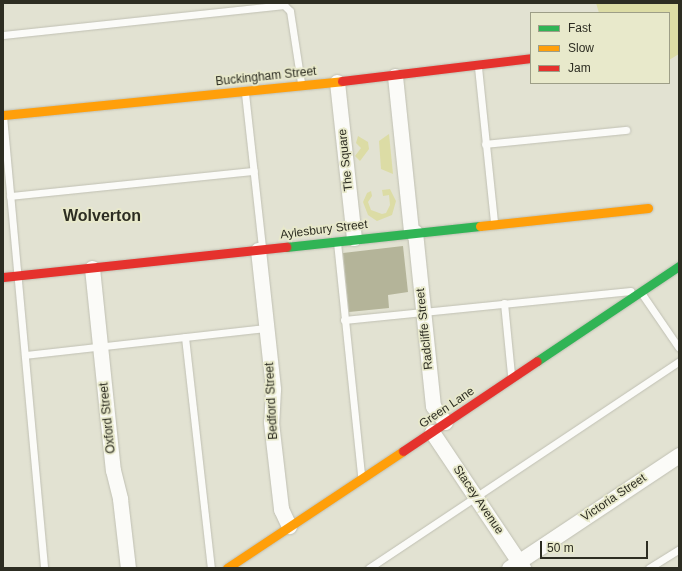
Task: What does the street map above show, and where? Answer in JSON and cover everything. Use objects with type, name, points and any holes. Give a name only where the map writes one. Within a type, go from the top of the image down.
[{"type":"street","name":"Buckingham Street","points":[[3,115],[395,76],[530,58]]},
{"type":"street","name":"Radcliffe Street","points":[[395,76],[433,406],[446,422]]},
{"type":"street","name":"The Square","points":[[337,82],[354,238]]},
{"type":"street","name":"Aylesbury Street","points":[[3,277],[494,223],[648,208]]},
{"type":"street","name":"Bedford Street","points":[[260,249],[266,328],[273,389],[272,422],[280,509],[288,526]]},
{"type":"street","name":"Green Lane","points":[[227,568],[679,266]]},
{"type":"street","name":"Oxford Street","points":[[92,268],[113,470],[120,499],[128,568]]},
{"type":"street","name":"Stacey Avenue","points":[[432,432],[476,496],[517,566]]},
{"type":"street","name":"Victoria Street","points":[[517,566],[679,455]]},
{"type":"lane","points":[[3,35],[284,5],[290,12],[302,85]]},
{"type":"lane","points":[[478,65],[494,223]]},
{"type":"lane","points":[[245,91],[254,171],[260,249]]},
{"type":"lane","points":[[3,112],[44,568]]},
{"type":"lane","points":[[485,144],[626,130]]},
{"type":"lane","points":[[10,196],[254,171]]},
{"type":"lane","points":[[337,240],[361,479]]},
{"type":"lane","points":[[344,320],[620,291],[640,291],[679,348]]},
{"type":"lane","points":[[504,303],[512,378]]},
{"type":"lane","points":[[25,355],[266,328]]},
{"type":"lane","points":[[185,337],[211,568]]},
{"type":"lane","points":[[369,568],[679,361]]},
{"type":"lane","points":[[650,568],[679,548]]},
{"type":"green space","points":[[596,3],[679,3],[679,54],[670,59],[670,12],[599,12]]},
{"type":"green space","points":[[389,134],[393,174],[381,169],[379,141]]},
{"type":"green space","points":[[358,136],[368,142],[369,149],[360,161],[355,156],[361,148],[356,143]]},
{"type":"green space","points":[[390,189],[396,201],[392,215],[377,221],[368,215],[363,202],[367,193],[371,191],[372,196],[368,202],[371,210],[382,214],[386,213],[390,205],[389,195],[383,196],[382,190]]},
{"type":"building","points":[[403,246],[408,292],[388,295],[389,308],[349,312],[343,253]]},
{"type":"traffic: fast","points":[[286,247],[480,226]]},
{"type":"traffic: fast","points":[[537,361],[679,266]]},
{"type":"traffic: slow","points":[[3,115],[342,81]]},
{"type":"traffic: slow","points":[[480,226],[648,208]]},
{"type":"traffic: slow","points":[[227,568],[403,451]]},
{"type":"traffic: jam","points":[[342,81],[530,58]]},
{"type":"traffic: jam","points":[[3,277],[286,247]]},
{"type":"traffic: jam","points":[[403,451],[537,361]]},
{"type":"district","name":"Wolverton","points":[[102,216]]}]
